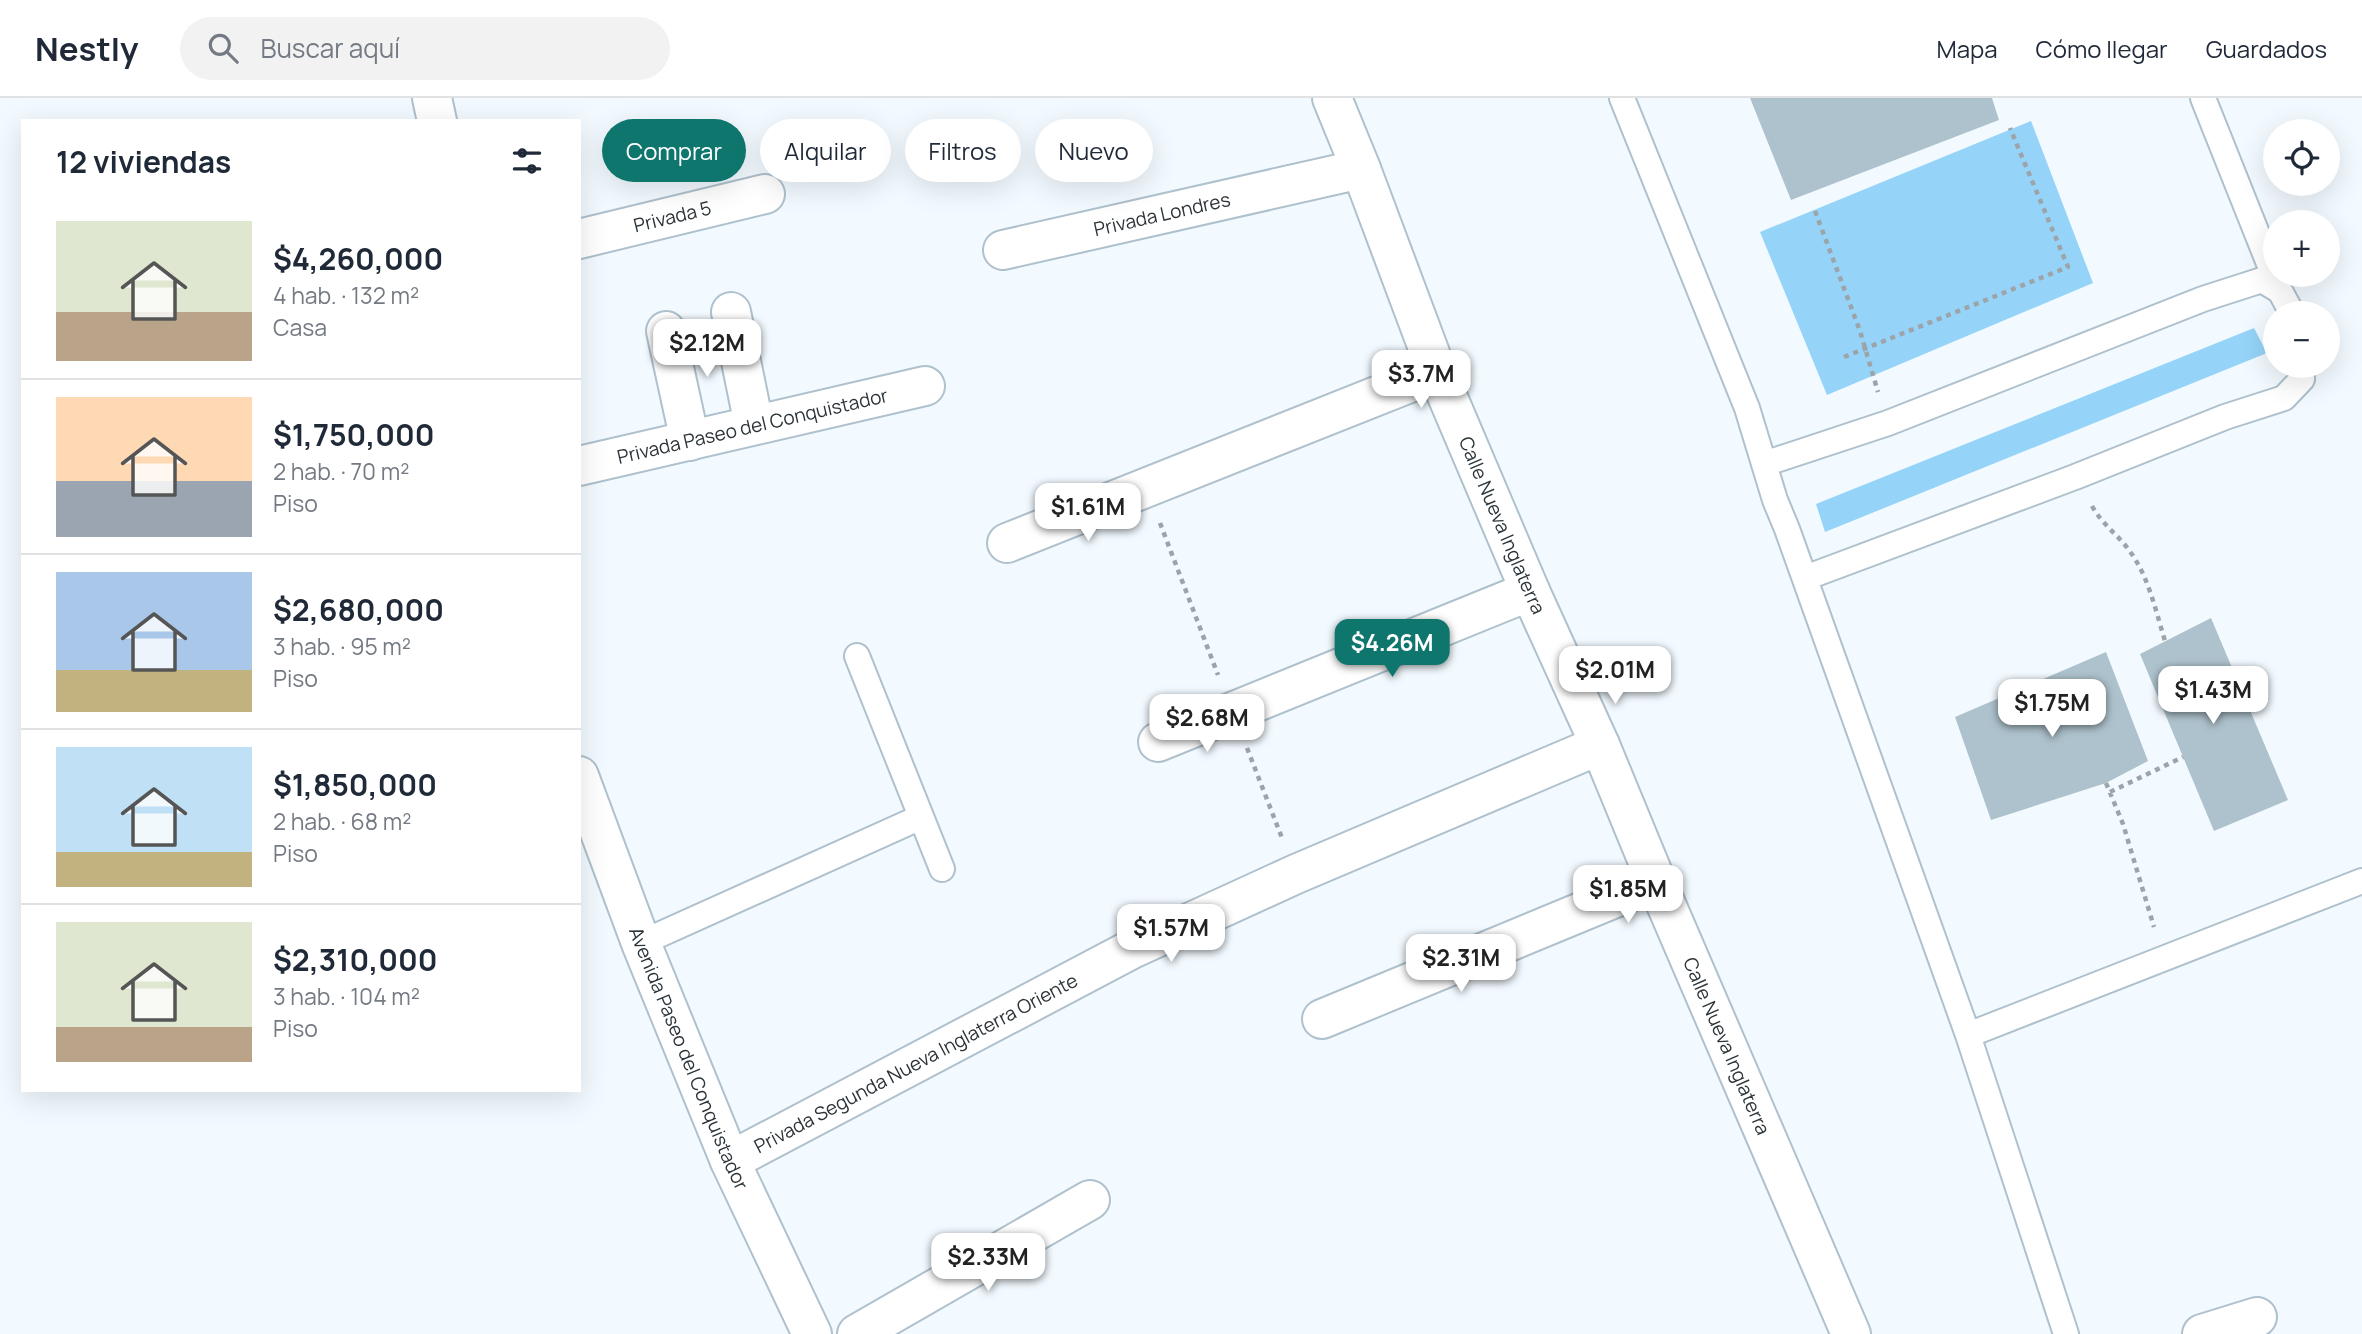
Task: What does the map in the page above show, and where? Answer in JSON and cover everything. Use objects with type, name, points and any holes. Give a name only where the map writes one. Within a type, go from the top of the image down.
[{"type":"street","points":[[432,98],[437,119]]},
{"type":"street","name":"Calle Nueva Inglaterra","points":[[1332,98],[1437,372],[1530,591],[1601,745],[1656,881],[1851,1334]]},
{"type":"street","name":"Privada Londres","points":[[1003,250],[1361,169]]},
{"type":"street","name":"Privada 5","points":[[581,239],[765,194]]},
{"type":"street","points":[[731,312],[754,425]]},
{"type":"street","points":[[666,331],[690,441]]},
{"type":"street","points":[[1007,543],[1437,372]]},
{"type":"street","name":"Privada Paseo del Conquistador","points":[[581,466],[925,386]]},
{"type":"street","points":[[1158,741],[1530,591]]},
{"type":"street","name":"Privada Segunda Nueva Inglaterra Oriente","points":[[730,1161],[1132,948],[1296,874],[1601,745]]},
{"type":"street","name":"Avenida Paseo del Conquistador","points":[[581,781],[641,943],[730,1161],[812,1334]]},
{"type":"street","points":[[1322,1019],[1656,881]]},
{"type":"street","points":[[857,1334],[1090,1200]]},
{"type":"street","points":[[2209,1333],[2257,1317]]},
{"type":"lane","points":[[1622,98],[1747,408],[1764,464],[1968,1035],[2066,1334]]},
{"type":"lane","points":[[2203,98],[2285,301]]},
{"type":"lane","points":[[1764,464],[1888,423],[2203,299],[2262,280],[2280,291]]},
{"type":"lane","points":[[1805,578],[2225,417],[2284,398],[2302,378]]},
{"type":"lane","points":[[857,656],[942,869]]},
{"type":"lane","points":[[641,943],[921,817]]},
{"type":"lane","points":[[1968,1035],[2362,881]]},
{"type":"path","points":[[1844,357],[2068,267],[2010,128]]},
{"type":"path","points":[[1815,211],[1865,349],[1888,423]]},
{"type":"path","points":[[2074,477],[2101,523],[2130,551],[2143,572],[2165,641]]},
{"type":"path","points":[[2110,792],[2183,757]]},
{"type":"path","points":[[2106,782],[2123,824],[2163,958]]},
{"type":"shaded area","points":[[2031,121],[2093,283],[1827,395],[1760,232]]},
{"type":"shaded area","points":[[2254,328],[2263,345],[2263,355],[1825,532],[1816,504]]},
{"type":"building","points":[[1750,98],[1992,98],[1999,120],[1791,200]]},
{"type":"building","points":[[2211,618],[2288,800],[2214,831],[2140,654]]},
{"type":"building","points":[[2106,652],[2148,761],[2106,783],[1991,820],[1955,717]]}]
